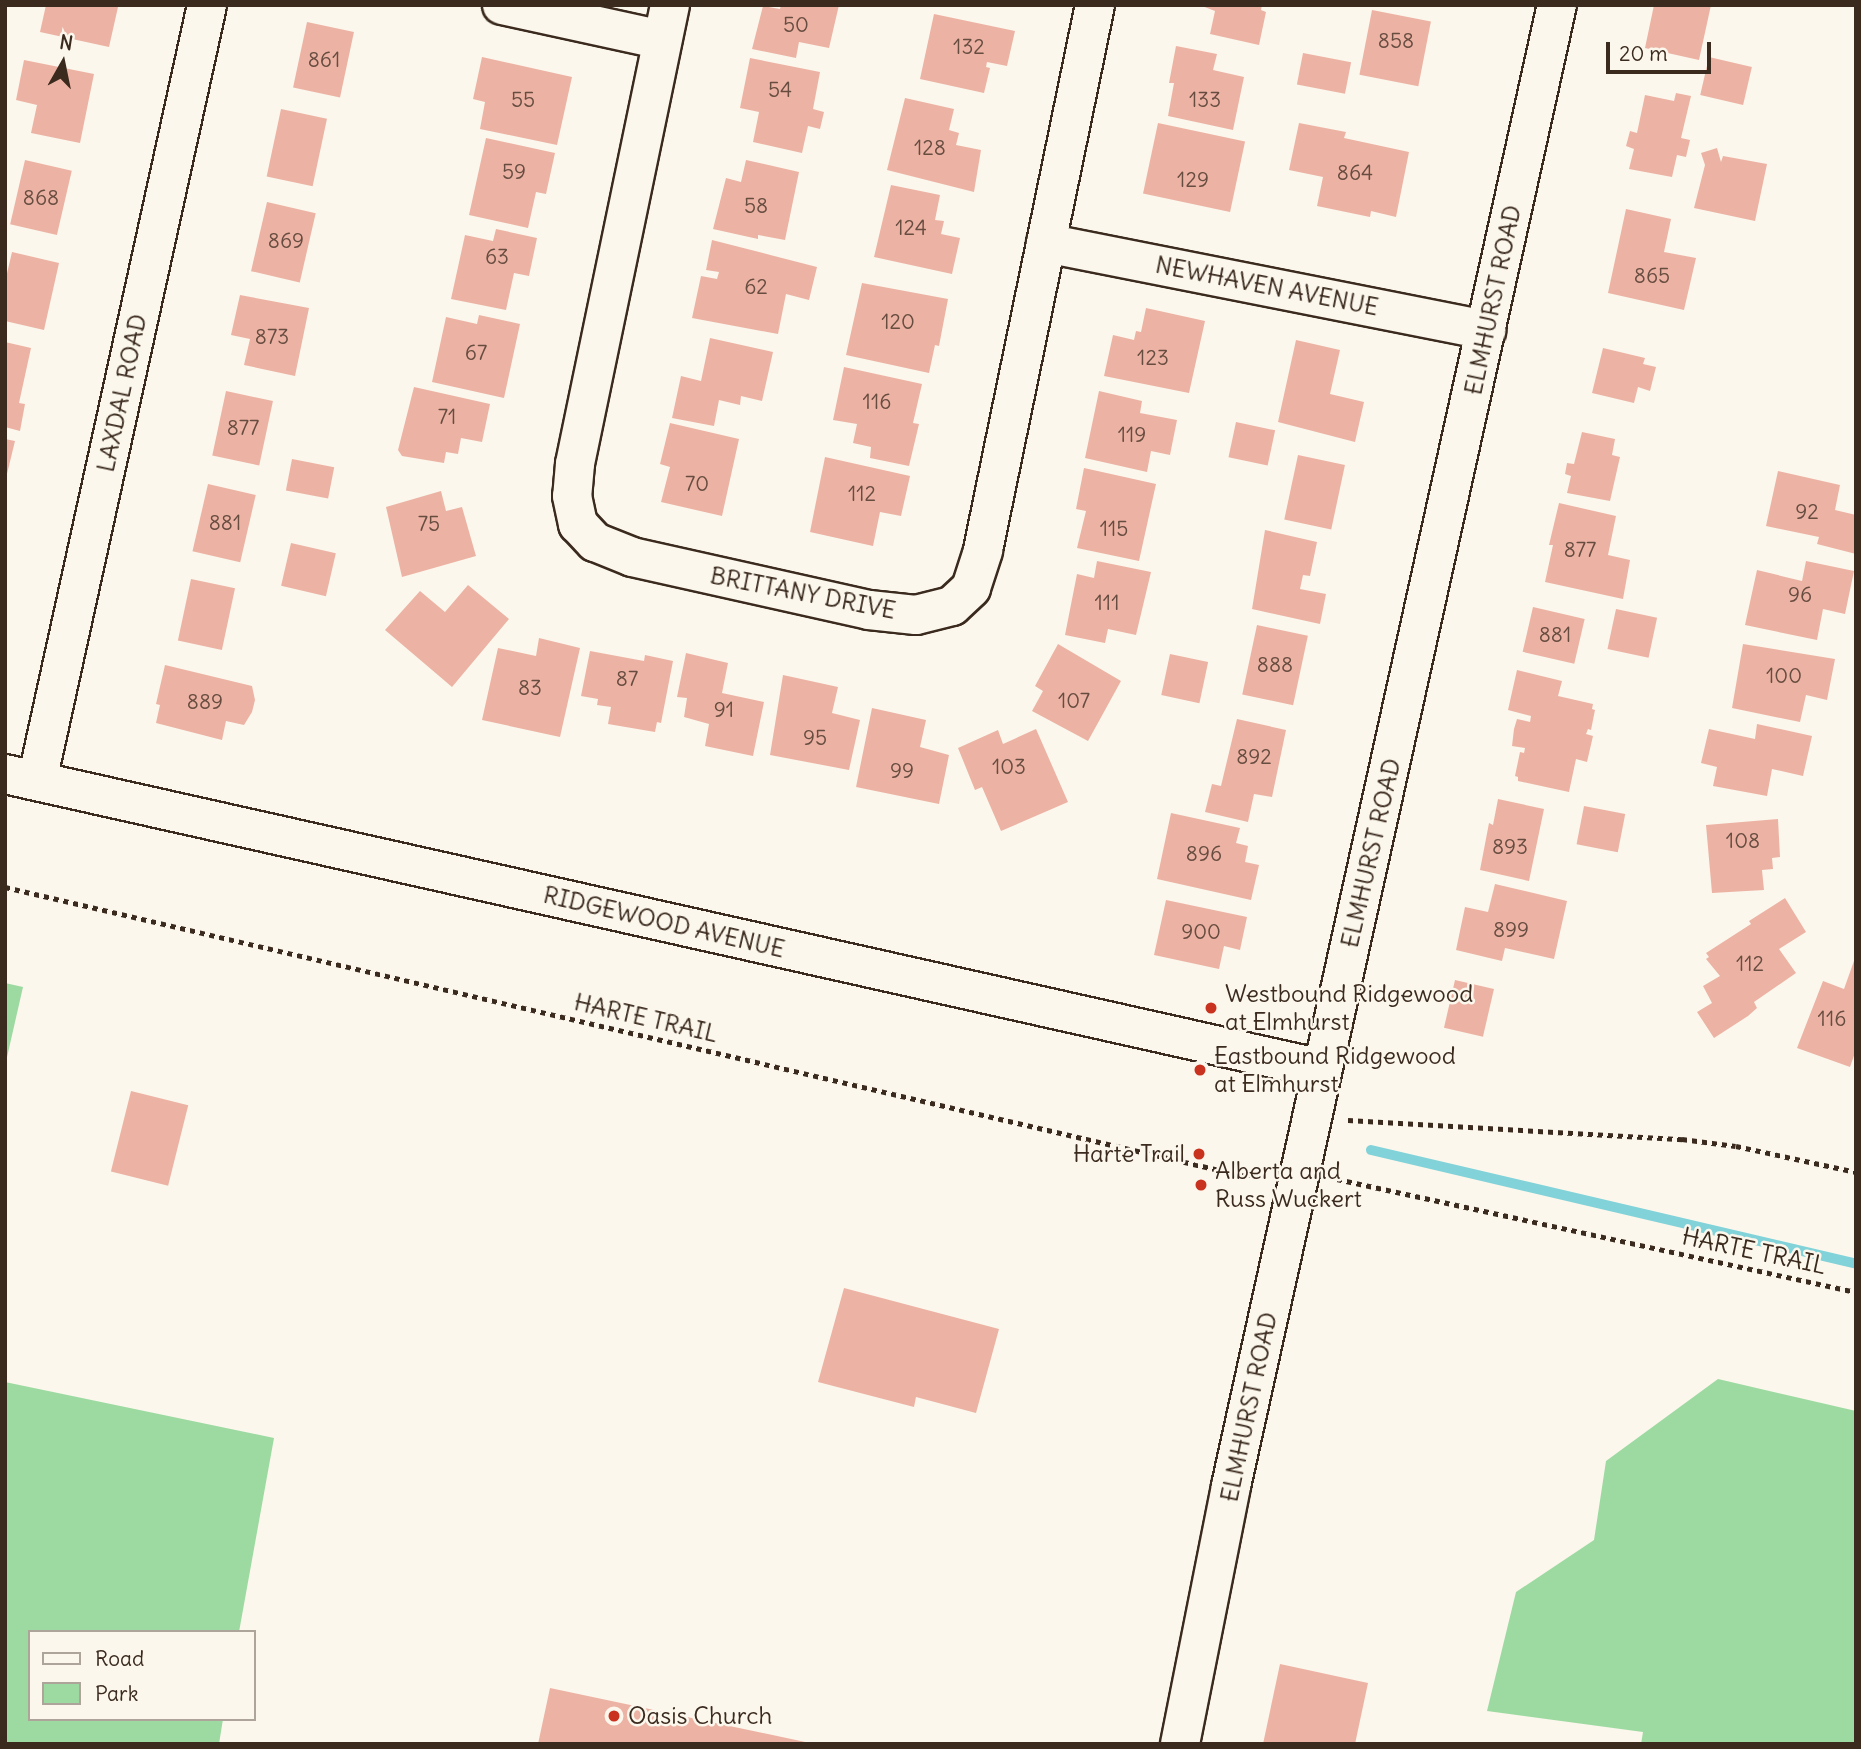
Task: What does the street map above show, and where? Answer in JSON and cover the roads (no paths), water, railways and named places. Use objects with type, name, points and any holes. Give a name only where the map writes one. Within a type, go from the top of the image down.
[{"type":"street","name":"LAXDAL ROAD","points":[[21,778],[207,5]]},
{"type":"street","name":"BRITTANY DRIVE","points":[[502,5],[666,23],[575,464],[572,496],[578,524],[595,542],[632,557],[869,610],[916,615],[952,606],[971,588],[983,550],[1095,5]]},
{"type":"street","name":"ELMHURST ROAD","points":[[1180,1744],[1231,1486],[1557,5]]},
{"type":"street","name":"NEWHAVEN AVENUE","points":[[1046,243],[1487,330]]},
{"type":"street","name":"RIDGEWOOD AVENUE","points":[[21,778],[1322,1069]]},
{"type":"waterway","points":[[1371,1150],[1856,1264]]},
{"type":"place","name":"Westbound Ridgewood at Elmhurst","points":[[1211,1008]]},
{"type":"place","name":"Eastbound Ridgewood at Elmhurst","points":[[1200,1070]]},
{"type":"place","name":"Harte Trail","points":[[1199,1154]]},
{"type":"place","name":"Alberta and Russ Wuckert","points":[[1201,1185]]},
{"type":"place","name":"Oasis Church","points":[[614,1716]]}]
